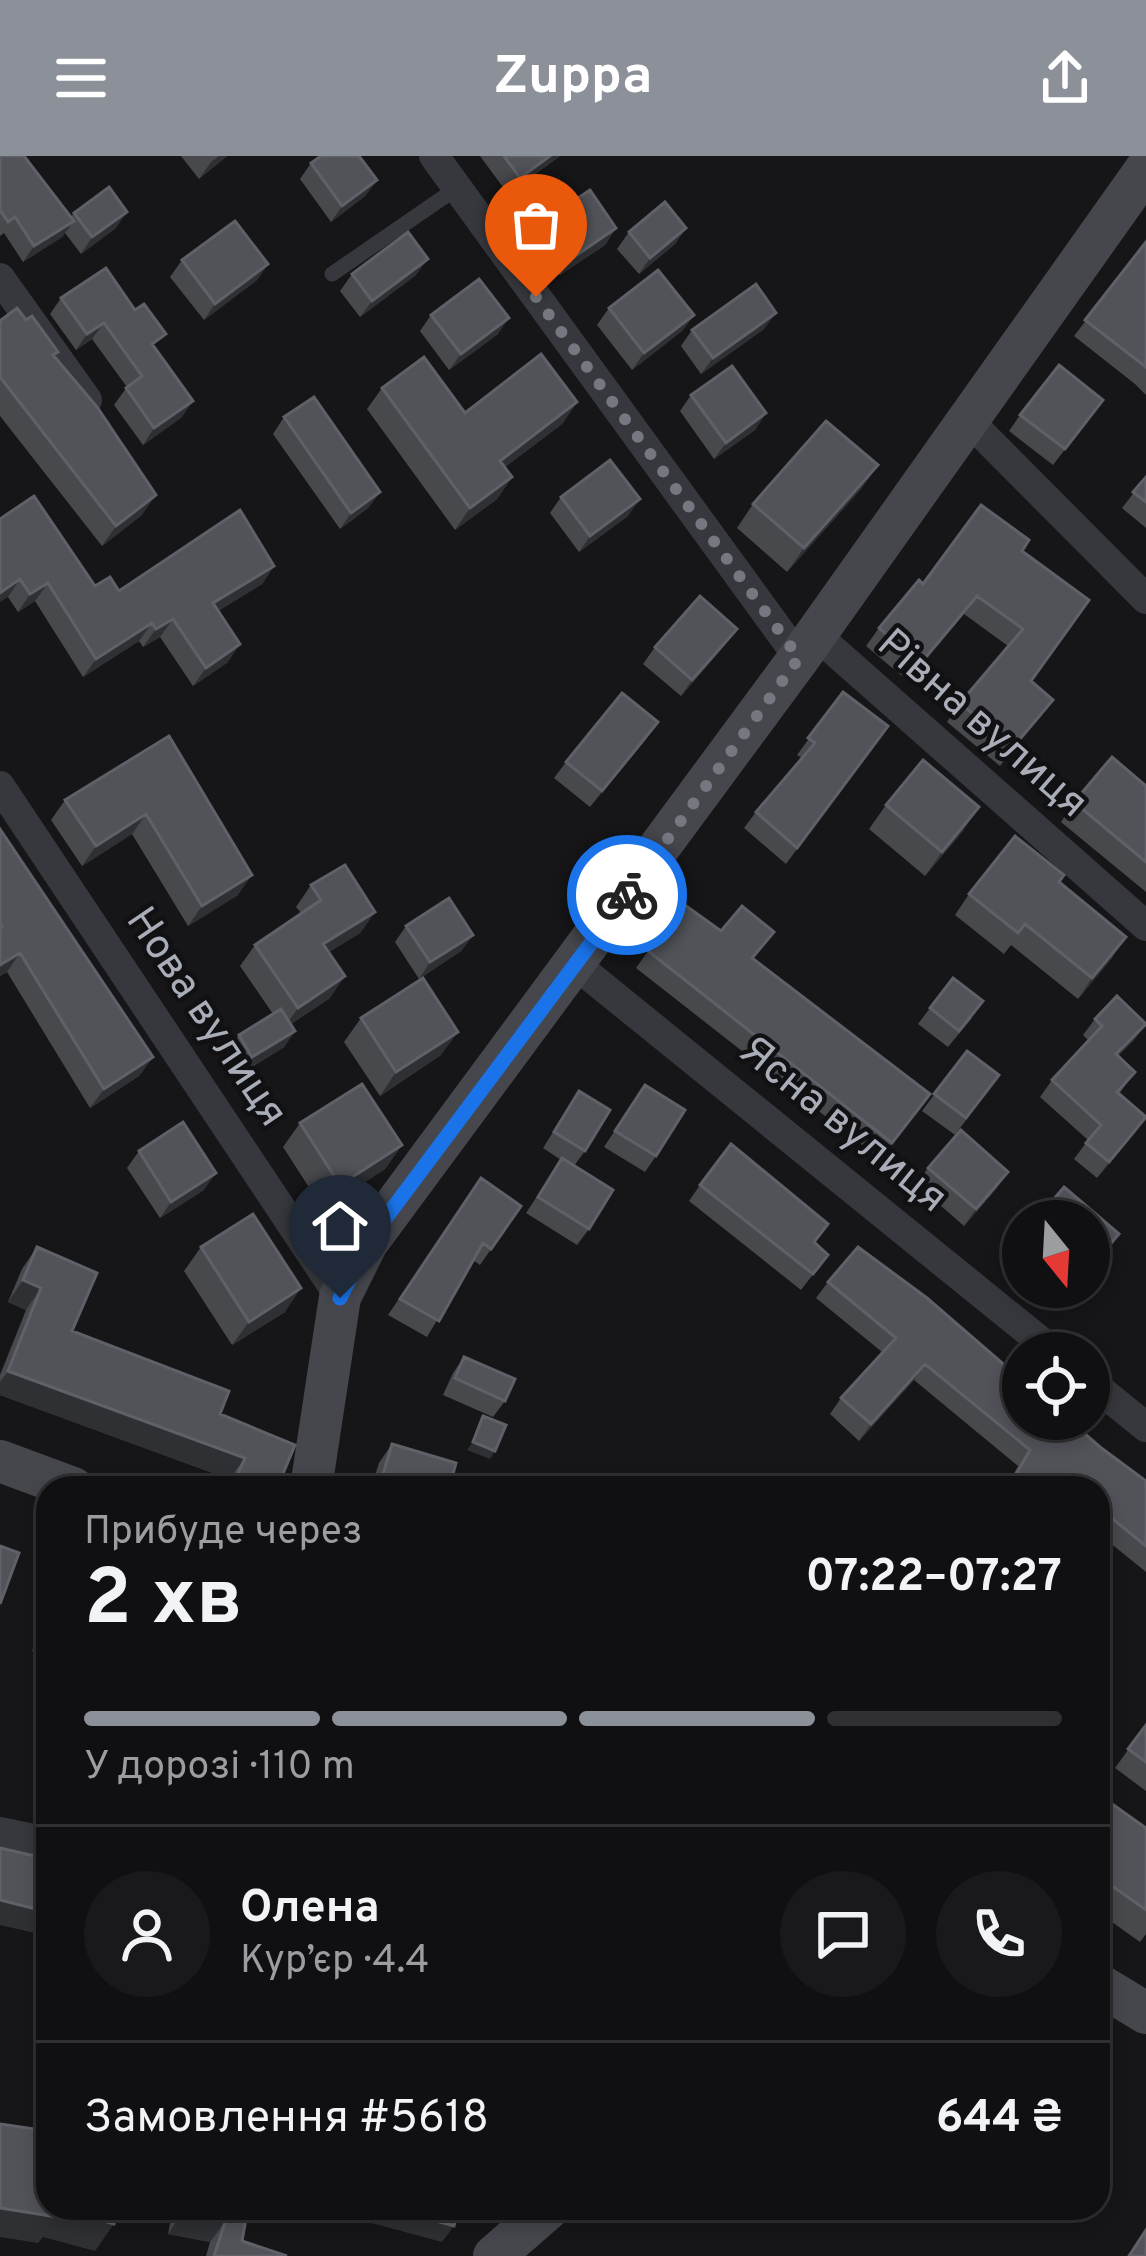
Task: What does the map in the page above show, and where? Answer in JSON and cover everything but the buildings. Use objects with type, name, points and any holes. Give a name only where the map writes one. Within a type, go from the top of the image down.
[{"type":"street","name":"Рівна вулиця","points":[[434,156],[807,646],[1146,926]]},
{"type":"street","points":[[313,1476],[340,1298],[367,1243],[807,646],[1139,166]]},
{"type":"street","points":[[0,278],[102,422]]},
{"type":"street","points":[[965,417],[1146,598]]},
{"type":"street","name":"Нова вулиця","points":[[0,786],[340,1298]]},
{"type":"street","name":"Ясна вулиця","points":[[576,965],[1029,1332]]},
{"type":"street","points":[[1110,1398],[1146,1427]]},
{"type":"street","points":[[0,1461],[41,1476]]},
{"type":"street","points":[[0,1832],[36,1840]]},
{"type":"street","points":[[1110,1991],[1146,2013]]},
{"type":"street","points":[[494,2256],[535,2220]]},
{"type":"lane","points":[[332,274],[458,188]]},
{"type":"way so far","points":[[536,297],[799,658],[627,895]]},
{"type":"route","points":[[340,1298],[367,1243],[627,895]]}]
